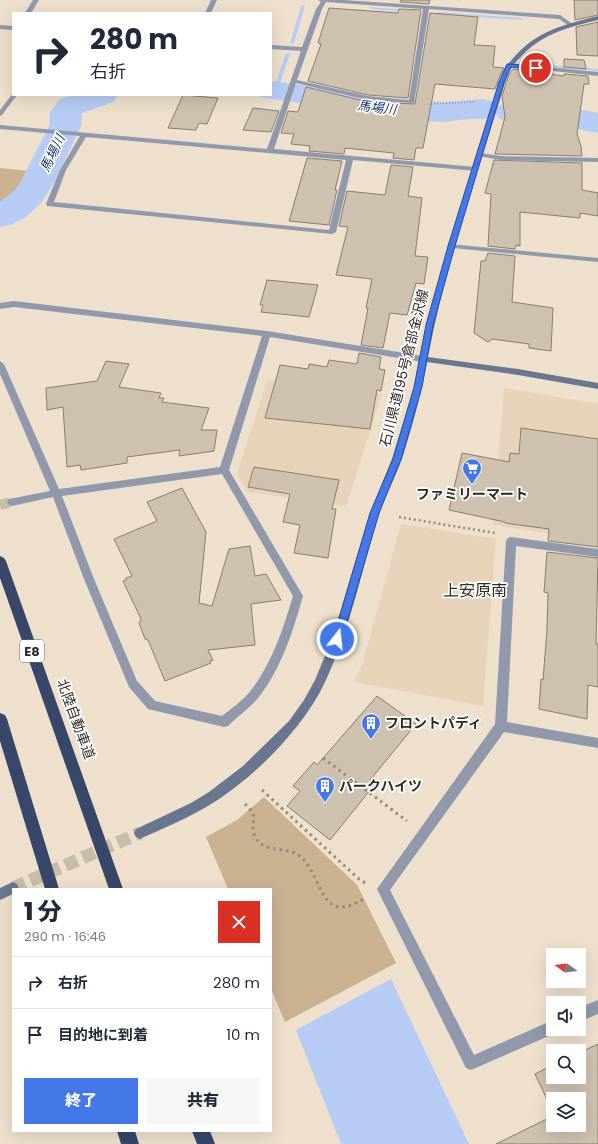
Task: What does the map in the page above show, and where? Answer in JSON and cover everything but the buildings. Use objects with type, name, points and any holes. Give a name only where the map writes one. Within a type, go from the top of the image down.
[{"type":"highway","name":"北陸自動車道","points":[[0,561],[116,888]]},
{"type":"highway","points":[[0,720],[52,888]]},
{"type":"highway","points":[[126,1132],[130,1144]]},
{"type":"highway","points":[[201,1132],[206,1144]]},
{"type":"main road","name":"石川県道195号倉部金沢線","points":[[140,833],[195,807],[213,796],[247,770],[280,739],[308,704],[320,682],[337,639],[375,513],[397,459],[418,387],[430,325],[452,246],[502,82],[509,66],[518,54],[532,42],[553,31],[598,18]]},
{"type":"main road","points":[[423,359],[518,372],[598,386]]},
{"type":"main road","points":[[0,894],[12,888]]},
{"type":"street","points":[[29,12],[36,0]]},
{"type":"street","points":[[208,12],[214,0]]},
{"type":"street","points":[[321,0],[560,17],[571,25]]},
{"type":"street","points":[[270,150],[304,49],[325,0]]},
{"type":"street","points":[[292,84],[368,98],[412,102],[426,8]]},
{"type":"street","points":[[0,27],[12,28]]},
{"type":"street","points":[[272,48],[304,49]]},
{"type":"street","points":[[509,66],[598,74]]},
{"type":"street","points":[[0,114],[13,96]]},
{"type":"street","points":[[0,127],[476,169]]},
{"type":"street","points":[[84,134],[63,170],[50,204],[332,232],[350,158]]},
{"type":"street","points":[[480,155],[501,158],[598,160]]},
{"type":"street","points":[[452,246],[598,260]]},
{"type":"street","points":[[0,306],[14,304],[267,334],[423,359]]},
{"type":"street","points":[[0,364],[56,493],[89,579],[133,684],[152,705],[224,722],[255,694],[273,664],[287,632],[298,596],[224,470],[267,334]]},
{"type":"street","points":[[12,502],[56,493],[224,470]]},
{"type":"street","points":[[546,1030],[471,1063],[383,889],[501,726],[511,541],[598,553]]},
{"type":"street","points":[[501,726],[598,742]]},
{"type":"street","points":[[586,1012],[598,1007]]},
{"type":"path","points":[[412,102],[420,104],[475,102]]},
{"type":"path","points":[[399,517],[500,534],[511,541]]},
{"type":"path","points":[[323,758],[424,833]]},
{"type":"path","points":[[262,790],[361,881],[383,889]]},
{"type":"path","points":[[245,804],[253,813],[254,836],[262,844],[271,849],[296,852],[302,857],[322,893],[329,902],[340,906],[349,907],[383,889]]},
{"type":"shaded area","points":[[0,168],[30,171],[22,186],[0,204]]},
{"type":"shaded area","points":[[267,380],[382,394],[346,506],[248,492],[237,474]]},
{"type":"shaded area","points":[[504,388],[598,404],[598,541],[493,525]]},
{"type":"shaded area","points":[[401,524],[496,539],[483,706],[354,682],[363,662]]},
{"type":"shaded area","points":[[264,797],[357,885],[396,963],[285,1022],[272,991],[272,888],[228,888],[206,837],[237,820]]},
{"type":"water","points":[[391,979],[469,1144],[341,1144],[296,1030]]},
{"type":"waterway","points":[[292,43],[303,6]]},
{"type":"waterway","points":[[372,8],[408,11]]},
{"type":"waterway","points":[[440,13],[521,19]]},
{"type":"waterway","points":[[275,91],[288,54]]},
{"type":"waterway","points":[[528,64],[598,70]]},
{"type":"waterway","name":"馬場川","points":[[272,90],[322,97],[355,106],[385,109],[444,112],[484,109]]},
{"type":"waterway","name":"馬場川","points":[[0,216],[13,209],[29,196],[65,126],[66,112],[71,106],[99,96]]},
{"type":"waterway","name":"馬場川","points":[[511,112],[558,115],[598,123]]},
{"type":"tunnel","points":[[0,505],[12,502]]},
{"type":"tunnel","points":[[13,888],[140,833]]},
{"type":"place","name":"ファミリーマート","points":[[472,485]]},
{"type":"place","name":"フロントパディ","points":[[371,740]]},
{"type":"place","name":"パークハイツ","points":[[325,803]]},
{"type":"district","name":"上安原南","points":[[475,590]]},
{"type":"route","points":[[337,639],[375,513],[397,459],[418,387],[430,325],[452,246],[505,73],[509,66],[536,68]]}]
